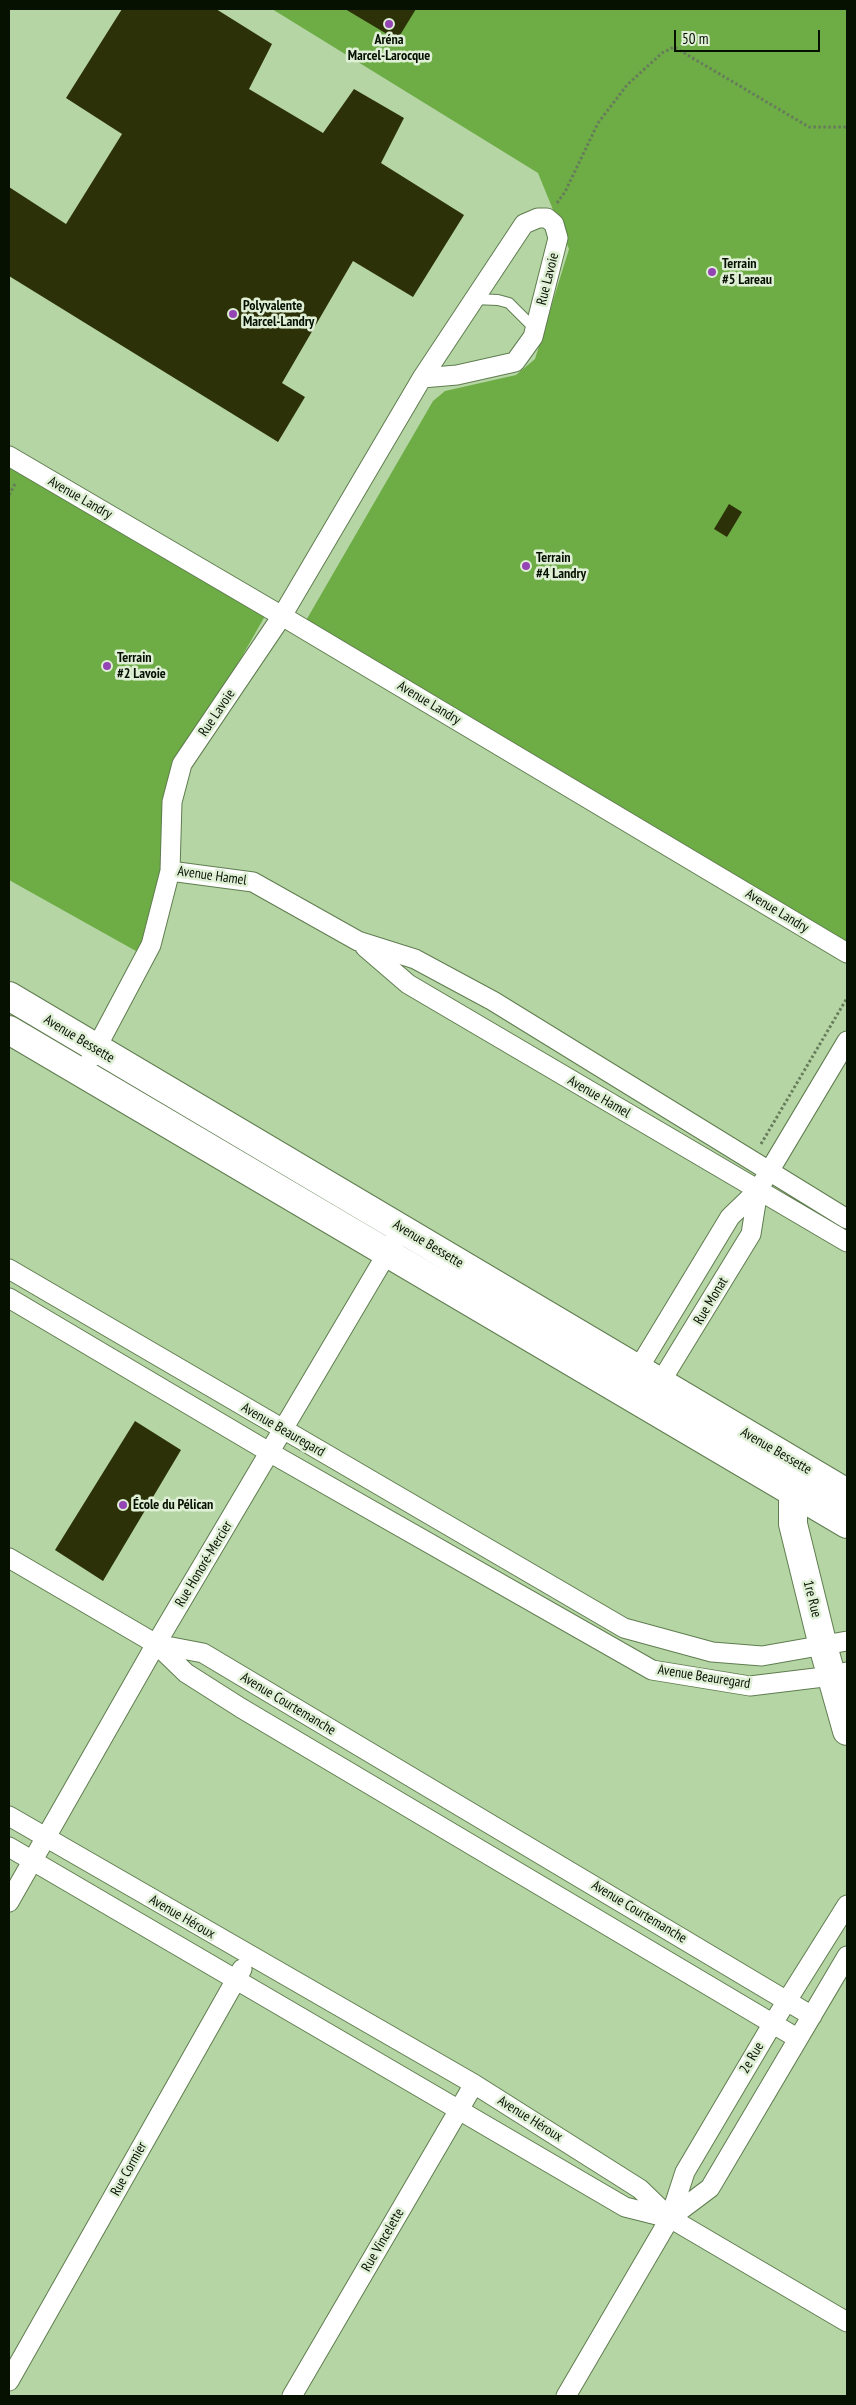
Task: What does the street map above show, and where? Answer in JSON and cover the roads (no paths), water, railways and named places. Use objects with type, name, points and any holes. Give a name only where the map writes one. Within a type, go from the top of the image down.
[{"type":"street","name":"Rue Lavoie","points":[[84,1074],[151,945],[170,871],[172,802],[182,764],[282,616],[422,378],[524,224],[538,218],[547,218],[554,224],[558,238],[533,337],[515,362],[457,375],[422,378]]},
{"type":"street","name":"Avenue Landry","points":[[9,456],[282,616],[847,953]]},
{"type":"street","name":"Avenue Hamel","points":[[170,871],[253,882],[358,941],[408,984],[847,1242]]},
{"type":"street","name":"Avenue Hamel","points":[[358,941],[415,959],[493,1001],[847,1219]]},
{"type":"street","name":"Avenue Bessette","points":[[9,996],[402,1228],[642,1388],[793,1492],[847,1524]]},
{"type":"street","name":"Avenue Bessette","points":[[9,1030],[387,1253],[642,1388],[799,1465],[847,1493]]},
{"type":"street","name":"Rue Monat","points":[[642,1388],[730,1217],[758,1190],[847,1041]]},
{"type":"street","name":"Rue Monat","points":[[642,1388],[751,1234],[758,1190]]},
{"type":"street","name":"Rue Honoré-Mercier","points":[[9,1902],[156,1644],[402,1228]]},
{"type":"street","name":"Avenue Beauregard","points":[[9,1268],[624,1628],[712,1652],[762,1656],[835,1644]]},
{"type":"street","name":"Avenue Beauregard","points":[[9,1298],[269,1452],[652,1670],[750,1686],[840,1674]]},
{"type":"street","name":"1re Rue","points":[[799,1465],[793,1492],[793,1524],[835,1644],[847,1731]]},
{"type":"street","name":"Avenue Courtemanche","points":[[9,1558],[156,1644],[186,1674],[797,2038]]},
{"type":"street","points":[[545,1609],[559,1590]]},
{"type":"street","name":"Avenue Courtemanche","points":[[156,1644],[203,1653],[812,2016]]},
{"type":"street","points":[[452,1833],[465,1809]]},
{"type":"street","name":"Avenue Héroux","points":[[9,1816],[474,2084],[640,2189],[670,2218],[847,2322]]},
{"type":"street","name":"Avenue Héroux","points":[[9,1847],[344,2041],[625,2207],[670,2218]]},
{"type":"street","name":"2e Rue","points":[[566,2396],[670,2218],[685,2172],[773,2023],[847,1904]]},
{"type":"street","name":"Rue Cormier","points":[[9,2381],[250,1956]]},
{"type":"street","name":"2e Rue","points":[[670,2218],[710,2188],[847,1956]]},
{"type":"street","points":[[344,2041],[356,2016]]},
{"type":"street","name":"Rue Vincelette","points":[[292,2396],[474,2084]]},
{"type":"lane","points":[[474,299],[498,300],[509,303],[535,329]]},
{"type":"place","name":"Aréna Marcel-Larocque","points":[[389,24]]},
{"type":"place","name":"Terrain #5 Lareau","points":[[712,272]]},
{"type":"place","name":"Polyvalente Marcel-Landry","points":[[233,314]]},
{"type":"place","name":"Terrain #4 Landry","points":[[526,566]]},
{"type":"place","name":"Terrain #2 Lavoie","points":[[107,666]]},
{"type":"place","name":"École du Pélican","points":[[123,1505]]}]
